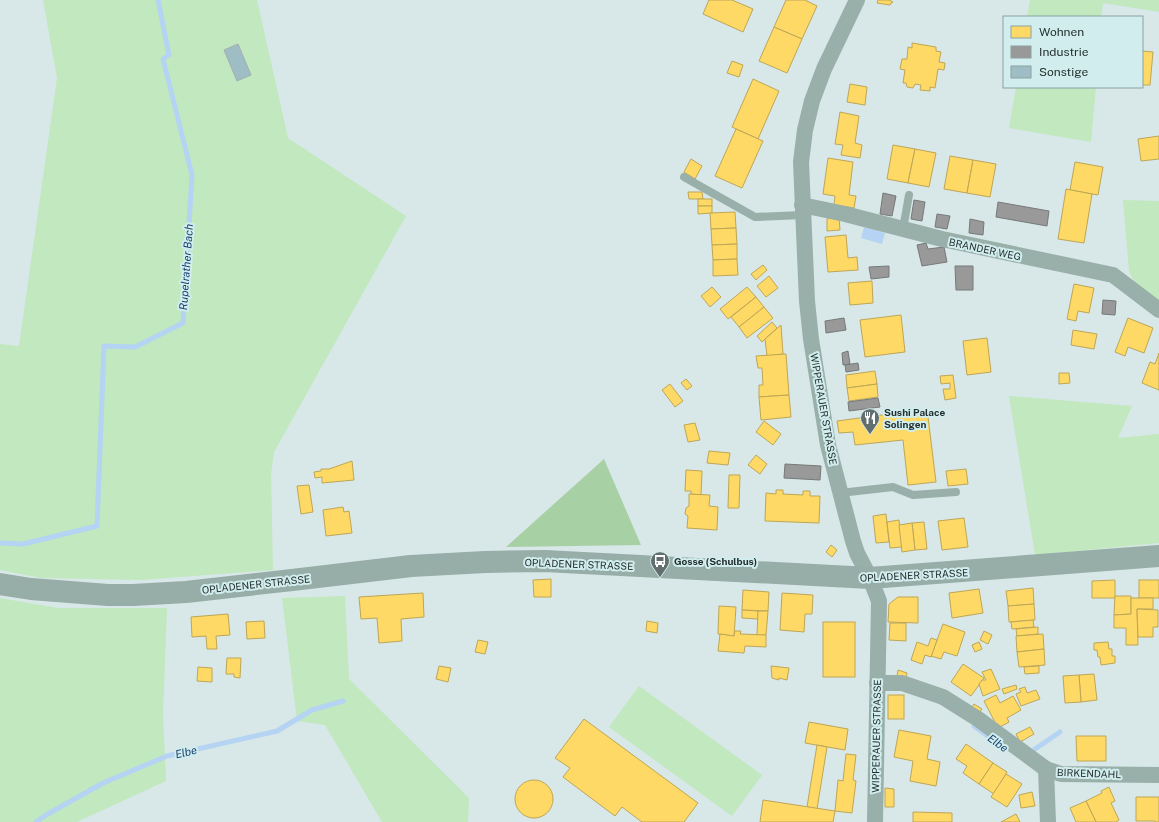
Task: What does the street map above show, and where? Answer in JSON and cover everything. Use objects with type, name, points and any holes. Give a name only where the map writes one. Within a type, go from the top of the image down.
[{"type":"main road","name":"OPLADENER STRASSE","points":[[0,584],[31,589],[108,595],[133,595],[174,593],[411,566],[485,562],[545,561],[870,578],[1159,556]]},
{"type":"street","name":"WIPPERAUER STRASSE","points":[[857,0],[824,69],[812,101],[805,130],[801,162],[802,210],[807,301],[811,339],[828,445],[857,553],[870,578],[879,601],[876,822]]},
{"type":"street","name":"BRANDER WEG","points":[[802,210],[845,214],[1016,256],[1113,275],[1159,310]]},
{"type":"street","name":"BIRKENDAHL","points":[[877,683],[902,683],[943,697],[978,719],[1046,769],[1061,774],[1159,775]]},
{"type":"street","points":[[1046,769],[1048,822]]},
{"type":"lane","points":[[684,177],[755,217],[802,210]]},
{"type":"lane","points":[[903,229],[909,195]]},
{"type":"lane","points":[[840,493],[894,487],[913,495],[956,492]]},
{"type":"green space","points":[[43,0],[257,0],[288,138],[406,216],[274,452],[271,474],[273,570],[141,580],[41,578],[0,570],[0,344],[19,346],[57,78]]},
{"type":"green space","points":[[1030,0],[1159,0],[1159,12],[1103,3],[1101,16],[1027,16]]},
{"type":"green space","points":[[1016,88],[1096,88],[1091,142],[1009,128]]},
{"type":"green space","points":[[1123,200],[1159,201],[1159,303],[1136,285],[1129,271]]},
{"type":"green space","points":[[1009,396],[1132,406],[1118,438],[1159,434],[1159,543],[1035,555]]},
{"type":"green space","points":[[604,459],[641,545],[506,547]]},
{"type":"green space","points":[[345,596],[349,679],[469,798],[468,822],[382,822],[325,725],[297,721],[282,598]]},
{"type":"green space","points":[[0,598],[58,608],[167,608],[163,714],[166,781],[77,822],[0,822]]},
{"type":"green space","points":[[639,686],[762,775],[732,816],[609,727]]},
{"type":"water","points":[[864,227],[885,233],[882,244],[861,238]]},
{"type":"building: Wohnen","points":[[709,0],[732,0],[753,9],[743,32],[703,14]]},
{"type":"building: Wohnen","points":[[786,0],[805,0],[817,6],[802,39],[774,27]]},
{"type":"building: Wohnen","points":[[878,0],[889,0],[893,2],[890,5],[877,3]]},
{"type":"building: Wohnen","points":[[774,27],[802,39],[787,73],[759,61]]},
{"type":"building: Wohnen","points":[[912,43],[936,47],[936,51],[941,52],[939,62],[945,63],[944,70],[938,69],[935,88],[930,87],[930,91],[920,90],[921,85],[915,84],[913,88],[907,87],[906,83],[903,83],[905,70],[900,69],[902,59],[907,59],[908,47],[912,48]]},
{"type":"building: Wohnen","points":[[1143,51],[1153,52],[1150,85],[1143,85]]},
{"type":"building: Wohnen","points":[[732,61],[743,65],[739,77],[727,73]]},
{"type":"building: Wohnen","points":[[753,79],[779,91],[758,139],[732,127]]},
{"type":"building: Wohnen","points":[[850,84],[867,87],[865,105],[847,102]]},
{"type":"building: Wohnen","points":[[840,112],[859,116],[855,143],[862,145],[860,158],[841,155],[843,145],[835,144]]},
{"type":"building: Wohnen","points":[[736,129],[763,141],[742,188],[715,176]]},
{"type":"building: Wohnen","points":[[1159,136],[1159,159],[1141,161],[1138,139]]},
{"type":"building: Wohnen","points":[[893,145],[915,149],[908,183],[887,179]]},
{"type":"building: Wohnen","points":[[915,149],[936,153],[929,187],[908,183]]},
{"type":"building: Wohnen","points":[[950,156],[973,160],[967,193],[944,189]]},
{"type":"building: Wohnen","points":[[828,158],[853,162],[849,195],[856,196],[854,208],[834,205],[835,196],[823,194]]},
{"type":"building: Wohnen","points":[[691,159],[702,166],[695,179],[684,172]]},
{"type":"building: Wohnen","points":[[973,160],[996,164],[990,197],[967,193]]},
{"type":"building: Wohnen","points":[[1075,162],[1103,167],[1098,195],[1070,190]]},
{"type":"building: Wohnen","points":[[1066,189],[1092,194],[1084,243],[1058,239]]},
{"type":"building: Wohnen","points":[[688,192],[702,192],[703,199],[689,199]]},
{"type":"building: Wohnen","points":[[698,199],[712,199],[712,206],[698,206]]},
{"type":"building: Wohnen","points":[[698,206],[712,206],[712,213],[698,214]]},
{"type":"building: Wohnen","points":[[735,212],[736,228],[711,229],[710,213]]},
{"type":"building: Wohnen","points":[[834,216],[839,217],[840,230],[827,231],[827,219]]},
{"type":"building: Wohnen","points":[[736,228],[737,244],[712,245],[711,229]]},
{"type":"building: Wohnen","points":[[846,235],[848,258],[857,257],[858,270],[828,272],[825,237]]},
{"type":"building: Wohnen","points":[[737,244],[737,259],[713,260],[712,245]]},
{"type":"building: Wohnen","points":[[737,259],[738,275],[713,276],[713,260]]},
{"type":"building: Wohnen","points":[[763,265],[767,270],[756,280],[751,274]]},
{"type":"building: Wohnen","points":[[769,276],[778,288],[766,297],[757,286]]},
{"type":"building: Wohnen","points":[[872,281],[873,303],[850,305],[848,283]]},
{"type":"building: Wohnen","points":[[1074,284],[1094,288],[1089,313],[1078,311],[1076,321],[1067,319]]},
{"type":"building: Wohnen","points":[[712,287],[721,297],[710,307],[701,296]]},
{"type":"building: Wohnen","points":[[747,287],[756,297],[728,319],[720,309]]},
{"type":"building: Wohnen","points":[[756,297],[764,307],[739,327],[731,317]]},
{"type":"building: Wohnen","points":[[764,307],[773,318],[747,338],[739,327]]},
{"type":"building: Wohnen","points":[[901,315],[905,352],[865,357],[860,320]]},
{"type":"building: Wohnen","points":[[1128,318],[1153,328],[1144,353],[1128,347],[1125,356],[1115,352]]},
{"type":"building: Wohnen","points":[[772,322],[777,328],[762,342],[757,336]]},
{"type":"building: Wohnen","points":[[781,325],[783,354],[767,356],[765,339]]},
{"type":"building: Wohnen","points":[[1073,330],[1097,334],[1094,349],[1071,345]]},
{"type":"building: Wohnen","points":[[987,338],[991,372],[967,375],[963,341]]},
{"type":"building: Wohnen","points":[[1159,353],[1159,390],[1142,383],[1150,362],[1155,364]]},
{"type":"building: Wohnen","points":[[786,354],[789,395],[759,397],[759,385],[763,385],[762,368],[758,368],[756,356]]},
{"type":"building: Wohnen","points":[[875,371],[877,384],[847,388],[846,375]]},
{"type":"building: Wohnen","points":[[1059,373],[1069,373],[1070,383],[1059,384]]},
{"type":"building: Wohnen","points":[[953,375],[956,398],[945,400],[943,389],[950,389],[950,383],[941,384],[940,376]]},
{"type":"building: Wohnen","points":[[686,379],[692,386],[687,390],[681,383]]},
{"type":"building: Wohnen","points":[[670,384],[683,401],[675,407],[662,390]]},
{"type":"building: Wohnen","points":[[877,384],[878,397],[849,401],[847,388]]},
{"type":"building: Wohnen","points":[[789,395],[791,417],[761,420],[759,397]]},
{"type":"building: Wohnen","points":[[927,409],[936,482],[908,485],[903,440],[855,445],[853,432],[839,433],[837,421]]},
{"type":"building: Wohnen","points":[[764,421],[781,434],[773,445],[756,432]]},
{"type":"building: Wohnen","points":[[695,423],[700,440],[688,442],[684,425]]},
{"type":"building: Wohnen","points":[[709,451],[730,453],[728,465],[707,463]]},
{"type":"building: Wohnen","points":[[756,455],[767,464],[760,474],[748,465]]},
{"type":"building: Wohnen","points":[[352,461],[354,480],[322,483],[322,477],[315,478],[314,472],[321,471],[321,469],[329,469]]},
{"type":"building: Wohnen","points":[[966,469],[968,484],[948,486],[946,471]]},
{"type":"building: Wohnen","points":[[686,470],[702,471],[701,495],[691,494],[691,491],[685,491]]},
{"type":"building: Wohnen","points":[[729,475],[740,475],[739,508],[728,508]]},
{"type":"building: Wohnen","points":[[309,485],[313,512],[301,514],[297,486]]},
{"type":"building: Wohnen","points":[[776,490],[783,490],[783,494],[803,495],[803,491],[810,491],[810,496],[820,496],[819,523],[765,521],[766,493],[776,494]]},
{"type":"building: Wohnen","points":[[689,494],[710,495],[709,506],[718,507],[717,530],[687,528],[688,516],[685,514],[686,508],[689,506]]},
{"type":"building: Wohnen","points":[[343,507],[344,512],[349,511],[352,533],[326,536],[323,510]]},
{"type":"building: Wohnen","points":[[886,514],[889,542],[876,543],[873,516]]},
{"type":"building: Wohnen","points":[[964,518],[968,547],[942,550],[938,521]]},
{"type":"building: Wohnen","points":[[899,520],[902,547],[890,548],[887,522]]},
{"type":"building: Wohnen","points":[[924,522],[927,549],[915,550],[912,523]]},
{"type":"building: Wohnen","points":[[912,523],[915,550],[902,552],[899,525]]},
{"type":"building: Wohnen","points":[[831,545],[837,550],[832,557],[826,552]]},
{"type":"building: Wohnen","points":[[551,579],[551,597],[534,597],[533,580]]},
{"type":"building: Wohnen","points":[[1115,580],[1115,598],[1092,598],[1092,581]]},
{"type":"building: Wohnen","points":[[1139,580],[1159,580],[1159,598],[1139,598]]},
{"type":"building: Wohnen","points":[[1033,588],[1034,604],[1008,606],[1006,591]]},
{"type":"building: Wohnen","points":[[979,589],[983,613],[952,618],[949,593]]},
{"type":"building: Wohnen","points":[[743,590],[769,592],[768,611],[742,610]]},
{"type":"building: Wohnen","points":[[423,593],[424,617],[401,619],[402,641],[379,643],[377,618],[361,619],[359,597]]},
{"type":"building: Wohnen","points":[[782,593],[813,595],[812,614],[805,614],[804,632],[780,630]]},
{"type":"building: Wohnen","points":[[1115,596],[1131,596],[1131,614],[1114,615]]},
{"type":"building: Wohnen","points":[[898,597],[918,597],[918,623],[888,622],[889,604]]},
{"type":"building: Wohnen","points":[[1131,598],[1153,598],[1153,609],[1137,609],[1138,645],[1126,645],[1126,628],[1114,628],[1114,615],[1131,614]]},
{"type":"building: Wohnen","points":[[1034,604],[1035,620],[1009,622],[1008,606]]},
{"type":"building: Wohnen","points":[[719,606],[736,607],[734,636],[718,634]]},
{"type":"building: Wohnen","points":[[1137,609],[1158,610],[1158,627],[1153,627],[1153,637],[1138,637]]},
{"type":"building: Wohnen","points":[[742,610],[758,611],[758,619],[742,618]]},
{"type":"building: Wohnen","points":[[758,611],[768,611],[766,635],[757,635]]},
{"type":"building: Wohnen","points":[[228,614],[230,635],[216,636],[217,649],[207,649],[206,636],[192,637],[191,617]]},
{"type":"building: Wohnen","points":[[1033,620],[1034,627],[1012,629],[1011,622]]},
{"type":"building: Wohnen","points":[[264,621],[265,638],[247,639],[246,622]]},
{"type":"building: Wohnen","points":[[647,621],[658,623],[657,633],[646,631]]},
{"type":"building: Wohnen","points":[[823,622],[855,622],[855,677],[823,677]]},
{"type":"building: Wohnen","points":[[890,623],[906,623],[906,641],[889,640]]},
{"type":"building: Wohnen","points":[[943,624],[965,632],[957,656],[944,652],[941,659],[931,656]]},
{"type":"building: Wohnen","points":[[1038,627],[1038,634],[1017,636],[1016,629]]},
{"type":"building: Wohnen","points":[[735,631],[741,631],[740,634],[766,635],[766,647],[745,646],[744,653],[718,651],[720,634],[734,636]]},
{"type":"building: Wohnen","points":[[984,631],[992,635],[988,644],[980,640]]},
{"type":"building: Wohnen","points":[[1043,634],[1044,649],[1017,652],[1016,636]]},
{"type":"building: Wohnen","points":[[931,638],[937,640],[931,657],[925,655],[922,664],[911,660],[917,642],[928,646]]},
{"type":"building: Wohnen","points":[[478,640],[488,642],[485,654],[475,652]]},
{"type":"building: Wohnen","points":[[979,642],[982,649],[975,652],[972,645]]},
{"type":"building: Wohnen","points":[[1108,642],[1109,649],[1112,649],[1112,656],[1115,656],[1115,663],[1101,665],[1097,650],[1094,650],[1094,643]]},
{"type":"building: Wohnen","points":[[1044,649],[1045,665],[1019,667],[1017,652]]},
{"type":"building: Wohnen","points":[[227,658],[241,658],[240,678],[234,677],[234,674],[226,674]]},
{"type":"building: Wohnen","points":[[963,664],[984,678],[971,696],[951,682]]},
{"type":"building: Wohnen","points":[[439,666],[451,668],[448,682],[436,679]]},
{"type":"building: Wohnen","points":[[771,666],[789,668],[787,680],[772,678]]},
{"type":"building: Wohnen","points":[[1039,666],[1039,673],[1025,674],[1024,667]]},
{"type":"building: Wohnen","points":[[198,667],[212,668],[212,682],[197,681]]},
{"type":"building: Wohnen","points":[[991,669],[1000,689],[983,696],[979,684],[982,680],[986,680],[982,672]]},
{"type":"building: Wohnen","points":[[898,670],[907,673],[906,679],[897,676]]},
{"type":"building: Wohnen","points":[[1094,674],[1097,700],[1081,702],[1079,675]]},
{"type":"building: Wohnen","points":[[1079,675],[1081,702],[1065,703],[1063,676]]},
{"type":"building: Wohnen","points":[[1016,685],[1017,689],[1004,694],[1002,689]]},
{"type":"building: Wohnen","points":[[1025,687],[1027,693],[1036,690],[1040,699],[1021,706],[1016,694],[1021,692],[1019,689]]},
{"type":"building: Wohnen","points":[[888,695],[904,695],[904,719],[888,719]]},
{"type":"building: Wohnen","points":[[996,695],[1000,703],[1013,696],[1021,710],[1007,718],[1009,722],[998,728],[984,701]]},
{"type":"building: Wohnen","points":[[974,704],[982,709],[978,714],[971,709]]},
{"type":"building: Wohnen","points":[[584,719],[698,803],[684,822],[642,822],[622,807],[615,816],[563,777],[570,768],[555,758]]},
{"type":"building: Wohnen","points":[[809,722],[848,729],[845,750],[805,743]]},
{"type":"building: Wohnen","points":[[1030,727],[1034,734],[1020,742],[1016,734]]},
{"type":"building: Wohnen","points":[[899,730],[931,736],[927,759],[940,762],[936,786],[910,781],[913,761],[894,757]]},
{"type":"building: Wohnen","points":[[1076,736],[1106,736],[1106,761],[1077,761]]},
{"type":"building: Wohnen","points":[[966,744],[993,763],[979,784],[963,773],[967,766],[956,759]]},
{"type":"building: Wohnen","points":[[817,745],[827,747],[817,809],[807,807]]},
{"type":"building: Wohnen","points":[[846,754],[856,755],[853,780],[856,781],[852,813],[835,811],[838,780],[843,781]]},
{"type":"building: Wohnen","points":[[993,763],[1007,772],[994,794],[979,784]]},
{"type":"building: Wohnen","points":[[1006,774],[1022,784],[1007,807],[991,797]]},
{"type":"building: Wohnen","points":[[530,780],[538,780],[545,783],[550,788],[553,799],[550,810],[545,815],[538,818],[530,818],[523,815],[518,810],[515,803],[515,795],[518,788],[523,783]]},
{"type":"building: Wohnen","points":[[1109,787],[1115,801],[1111,803],[1119,820],[1116,822],[1096,822],[1086,801],[1102,793],[1101,791]]},
{"type":"building: Wohnen","points":[[885,788],[894,789],[894,807],[885,807]]},
{"type":"building: Wohnen","points":[[1032,792],[1035,806],[1021,808],[1019,795]]},
{"type":"building: Wohnen","points":[[1136,797],[1159,797],[1159,822],[1136,821]]},
{"type":"building: Wohnen","points":[[763,800],[835,811],[833,822],[760,822]]},
{"type":"building: Wohnen","points":[[1086,801],[1096,822],[1076,822],[1070,808]]},
{"type":"building: Wohnen","points":[[913,812],[952,813],[952,822],[913,822]]},
{"type":"building: Wohnen","points":[[1016,814],[1020,822],[1001,822]]},
{"type":"building: Industrie","points":[[883,193],[896,196],[892,216],[880,214]]},
{"type":"building: Industrie","points":[[914,200],[925,202],[922,221],[911,219]]},
{"type":"building: Industrie","points":[[998,202],[1049,211],[1047,226],[996,217]]},
{"type":"building: Industrie","points":[[937,214],[950,216],[947,229],[935,227]]},
{"type":"building: Industrie","points":[[970,219],[984,222],[983,235],[969,233]]},
{"type":"building: Industrie","points":[[926,243],[928,249],[944,247],[947,262],[922,266],[917,245]]},
{"type":"building: Industrie","points":[[889,266],[889,277],[871,279],[869,267]]},
{"type":"building: Industrie","points":[[955,266],[973,266],[973,290],[956,290]]},
{"type":"building: Industrie","points":[[1103,300],[1116,301],[1115,315],[1102,314]]},
{"type":"building: Industrie","points":[[844,318],[846,330],[826,333],[825,321]]},
{"type":"building: Industrie","points":[[848,351],[850,364],[843,365],[842,353]]},
{"type":"building: Industrie","points":[[858,363],[859,370],[846,372],[845,365]]},
{"type":"building: Industrie","points":[[878,398],[880,407],[849,411],[848,402]]},
{"type":"building: Industrie","points":[[785,464],[821,466],[820,480],[784,478]]},
{"type":"building: Sonstige","points":[[238,44],[251,75],[237,81],[224,50]]},
{"type":"waterway","name":"Rupelrather Bach","points":[[0,543],[23,544],[97,526],[104,346],[135,347],[183,323],[192,175],[163,59],[169,55],[158,0]]},
{"type":"waterway","name":"Elbe","points":[[36,822],[103,783],[167,756],[277,731],[312,710],[343,701]]},
{"type":"waterway","name":"Elbe","points":[[974,726],[1001,746]]},
{"type":"waterway","name":"Elbe","points":[[1035,749],[1060,732]]},
{"type":"place","name":"Sushi Palace Solingen","points":[[870,435]]},
{"type":"place","name":"Gosse (Schulbus)","points":[[660,578]]}]
